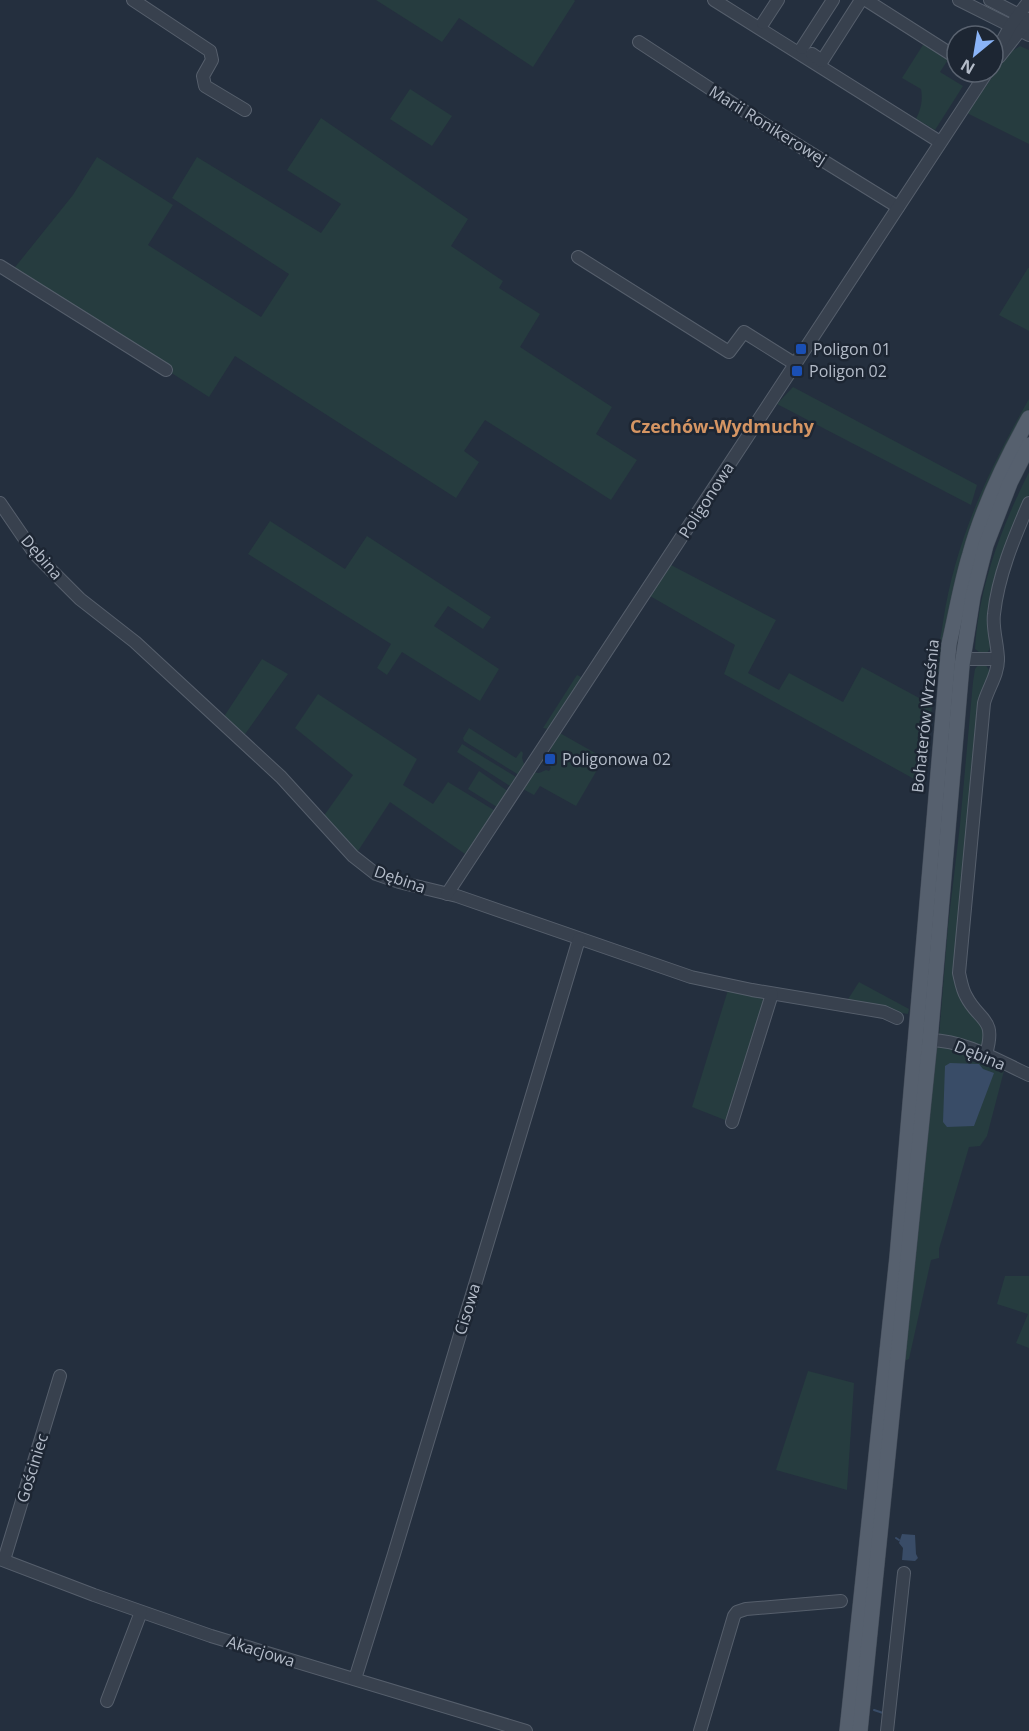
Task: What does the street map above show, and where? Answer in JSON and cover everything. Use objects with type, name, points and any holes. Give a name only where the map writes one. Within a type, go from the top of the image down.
[{"type":"main road","name":"Bohaterów Września","points":[[860,1731],[930,1040],[960,590],[976,535],[1002,471],[1029,418]]},
{"type":"main road","name":"Bohaterów Września","points":[[847,1731],[885,1381],[915,1032],[955,659],[986,545],[1010,483],[1029,445]]},
{"type":"street","points":[[133,0],[210,51],[212,60],[203,76],[205,86],[245,110]]},
{"type":"street","points":[[714,0],[940,142]]},
{"type":"street","points":[[728,0],[822,61],[861,0]]},
{"type":"street","points":[[763,23],[778,0]]},
{"type":"street","points":[[802,48],[833,0]]},
{"type":"street","points":[[866,0],[945,50]]},
{"type":"street","points":[[959,0],[1020,31]]},
{"type":"street","points":[[990,0],[1026,18]]},
{"type":"street","points":[[1005,50],[1020,31],[1026,18],[1029,2]]},
{"type":"street","points":[[1005,46],[1020,31]]},
{"type":"street","name":"Marii Ronikerowej","points":[[639,42],[775,131],[898,207]]},
{"type":"street","name":"Poligonowa","points":[[453,891],[977,84]]},
{"type":"street","points":[[579,257],[729,352],[744,332],[795,364]]},
{"type":"street","points":[[0,266],[166,370]]},
{"type":"street","name":"Dębina","points":[[0,503],[35,554],[80,599],[135,642],[280,777],[361,864],[386,878],[453,891],[579,939],[691,976],[772,994],[884,1012],[897,1018]]},
{"type":"street","points":[[986,1054],[990,1038],[989,1030],[984,1017],[966,997],[959,973],[984,703],[997,673],[994,609],[1010,552],[1029,503]]},
{"type":"street","points":[[955,659],[998,659]]},
{"type":"street","name":"Cisowa","points":[[355,1679],[579,939]]},
{"type":"street","points":[[732,1122],[772,994]]},
{"type":"street","name":"Dębina","points":[[930,1040],[955,1043],[986,1054],[1029,1076]]},
{"type":"street","name":"Gościniec","points":[[2,1559],[60,1376]]},
{"type":"street","name":"Akacjowa","points":[[2,1559],[211,1636],[526,1731]]},
{"type":"street","points":[[887,1731],[904,1573]]},
{"type":"street","points":[[700,1731],[737,1612],[746,1609],[841,1601]]},
{"type":"street","points":[[107,1701],[141,1612]]},
{"type":"green space","points":[[376,0],[575,1],[533,67],[459,18],[442,42]]},
{"type":"green space","points":[[928,37],[945,47],[945,64],[940,72],[945,75],[945,84],[963,86],[935,130],[916,119],[921,104],[921,89],[902,78]]},
{"type":"green space","points":[[1020,46],[1029,50],[1029,144],[967,113],[987,84],[1005,84],[1005,59],[1012,49]]},
{"type":"green space","points":[[410,89],[452,116],[432,146],[390,119]]},
{"type":"green space","points":[[321,118],[468,219],[451,246],[503,281],[499,288],[540,314],[520,347],[612,407],[596,434],[637,460],[611,500],[485,420],[464,451],[479,462],[456,498],[235,356],[209,397],[12,271],[73,195],[97,157],[173,205],[148,245],[261,317],[289,274],[172,198],[197,157],[321,233],[341,204],[287,170]]},
{"type":"green space","points":[[1029,268],[1029,331],[999,315]]},
{"type":"green space","points":[[793,387],[977,485],[971,505],[777,404]]},
{"type":"green space","points":[[1029,399],[1029,409],[1012,439],[942,673],[937,672],[948,592],[965,534],[987,479]]},
{"type":"green space","points":[[1029,472],[1029,495],[1021,512],[991,647],[987,653],[979,656],[979,652],[975,649],[977,626],[986,580],[1009,514]]},
{"type":"green space","points":[[270,521],[345,569],[367,536],[491,617],[483,629],[448,606],[434,626],[499,669],[480,701],[402,652],[387,675],[377,668],[391,644],[248,554]]},
{"type":"green space","points":[[671,565],[776,620],[748,673],[779,690],[789,673],[843,702],[862,667],[932,705],[925,785],[724,674],[735,645],[650,596]]},
{"type":"green space","points":[[262,659],[288,674],[243,737],[223,718]]},
{"type":"green space","points":[[979,664],[985,664],[991,673],[956,969],[984,1027],[981,1048],[939,1037],[973,682],[975,669]]},
{"type":"green space","points":[[577,675],[583,678],[549,729],[543,728]]},
{"type":"green space","points":[[318,694],[417,759],[403,785],[433,804],[448,782],[497,812],[468,856],[390,802],[356,854],[323,817],[353,775],[295,728]]},
{"type":"green space","points":[[469,728],[516,758],[521,751],[525,767],[519,775],[464,741],[463,738]]},
{"type":"green space","points":[[558,732],[604,758],[576,806],[540,786],[534,795],[521,788],[532,772],[549,771],[551,768],[548,764],[552,764],[552,757],[549,757],[553,740]]},
{"type":"green space","points":[[462,744],[516,777],[510,786],[457,752]]},
{"type":"green space","points":[[479,771],[509,792],[497,807],[468,789]]},
{"type":"green space","points":[[859,982],[909,1009],[908,1014],[845,1004]]},
{"type":"green space","points":[[728,990],[761,996],[764,1000],[730,1122],[692,1107]]},
{"type":"green space","points":[[943,1045],[1005,1067],[987,1136],[980,1146],[969,1147],[939,1249],[939,1258],[931,1260],[909,1359],[902,1362],[935,1049]]},
{"type":"green space","points":[[1005,1276],[1029,1276],[1029,1348],[1016,1343],[1028,1314],[997,1304]]},
{"type":"green space","points":[[808,1371],[854,1383],[847,1490],[776,1470]]},
{"type":"water","points":[[950,1063],[979,1064],[983,1069],[994,1073],[974,1126],[947,1127],[943,1122],[945,1066]]},
{"type":"water","points":[[902,1534],[915,1535],[918,1558],[915,1561],[902,1560],[903,1548],[899,1543]]},
{"type":"waterway","points":[[874,1710],[883,1713]]},
{"type":"place","name":"Poligon 01","points":[[801,349]]},
{"type":"place","name":"Poligon 02","points":[[797,371]]},
{"type":"place","name":"Poligonowa 02","points":[[550,759]]},
{"type":"district","name":"Czechów-Wydmuchy","points":[[722,426]]}]
